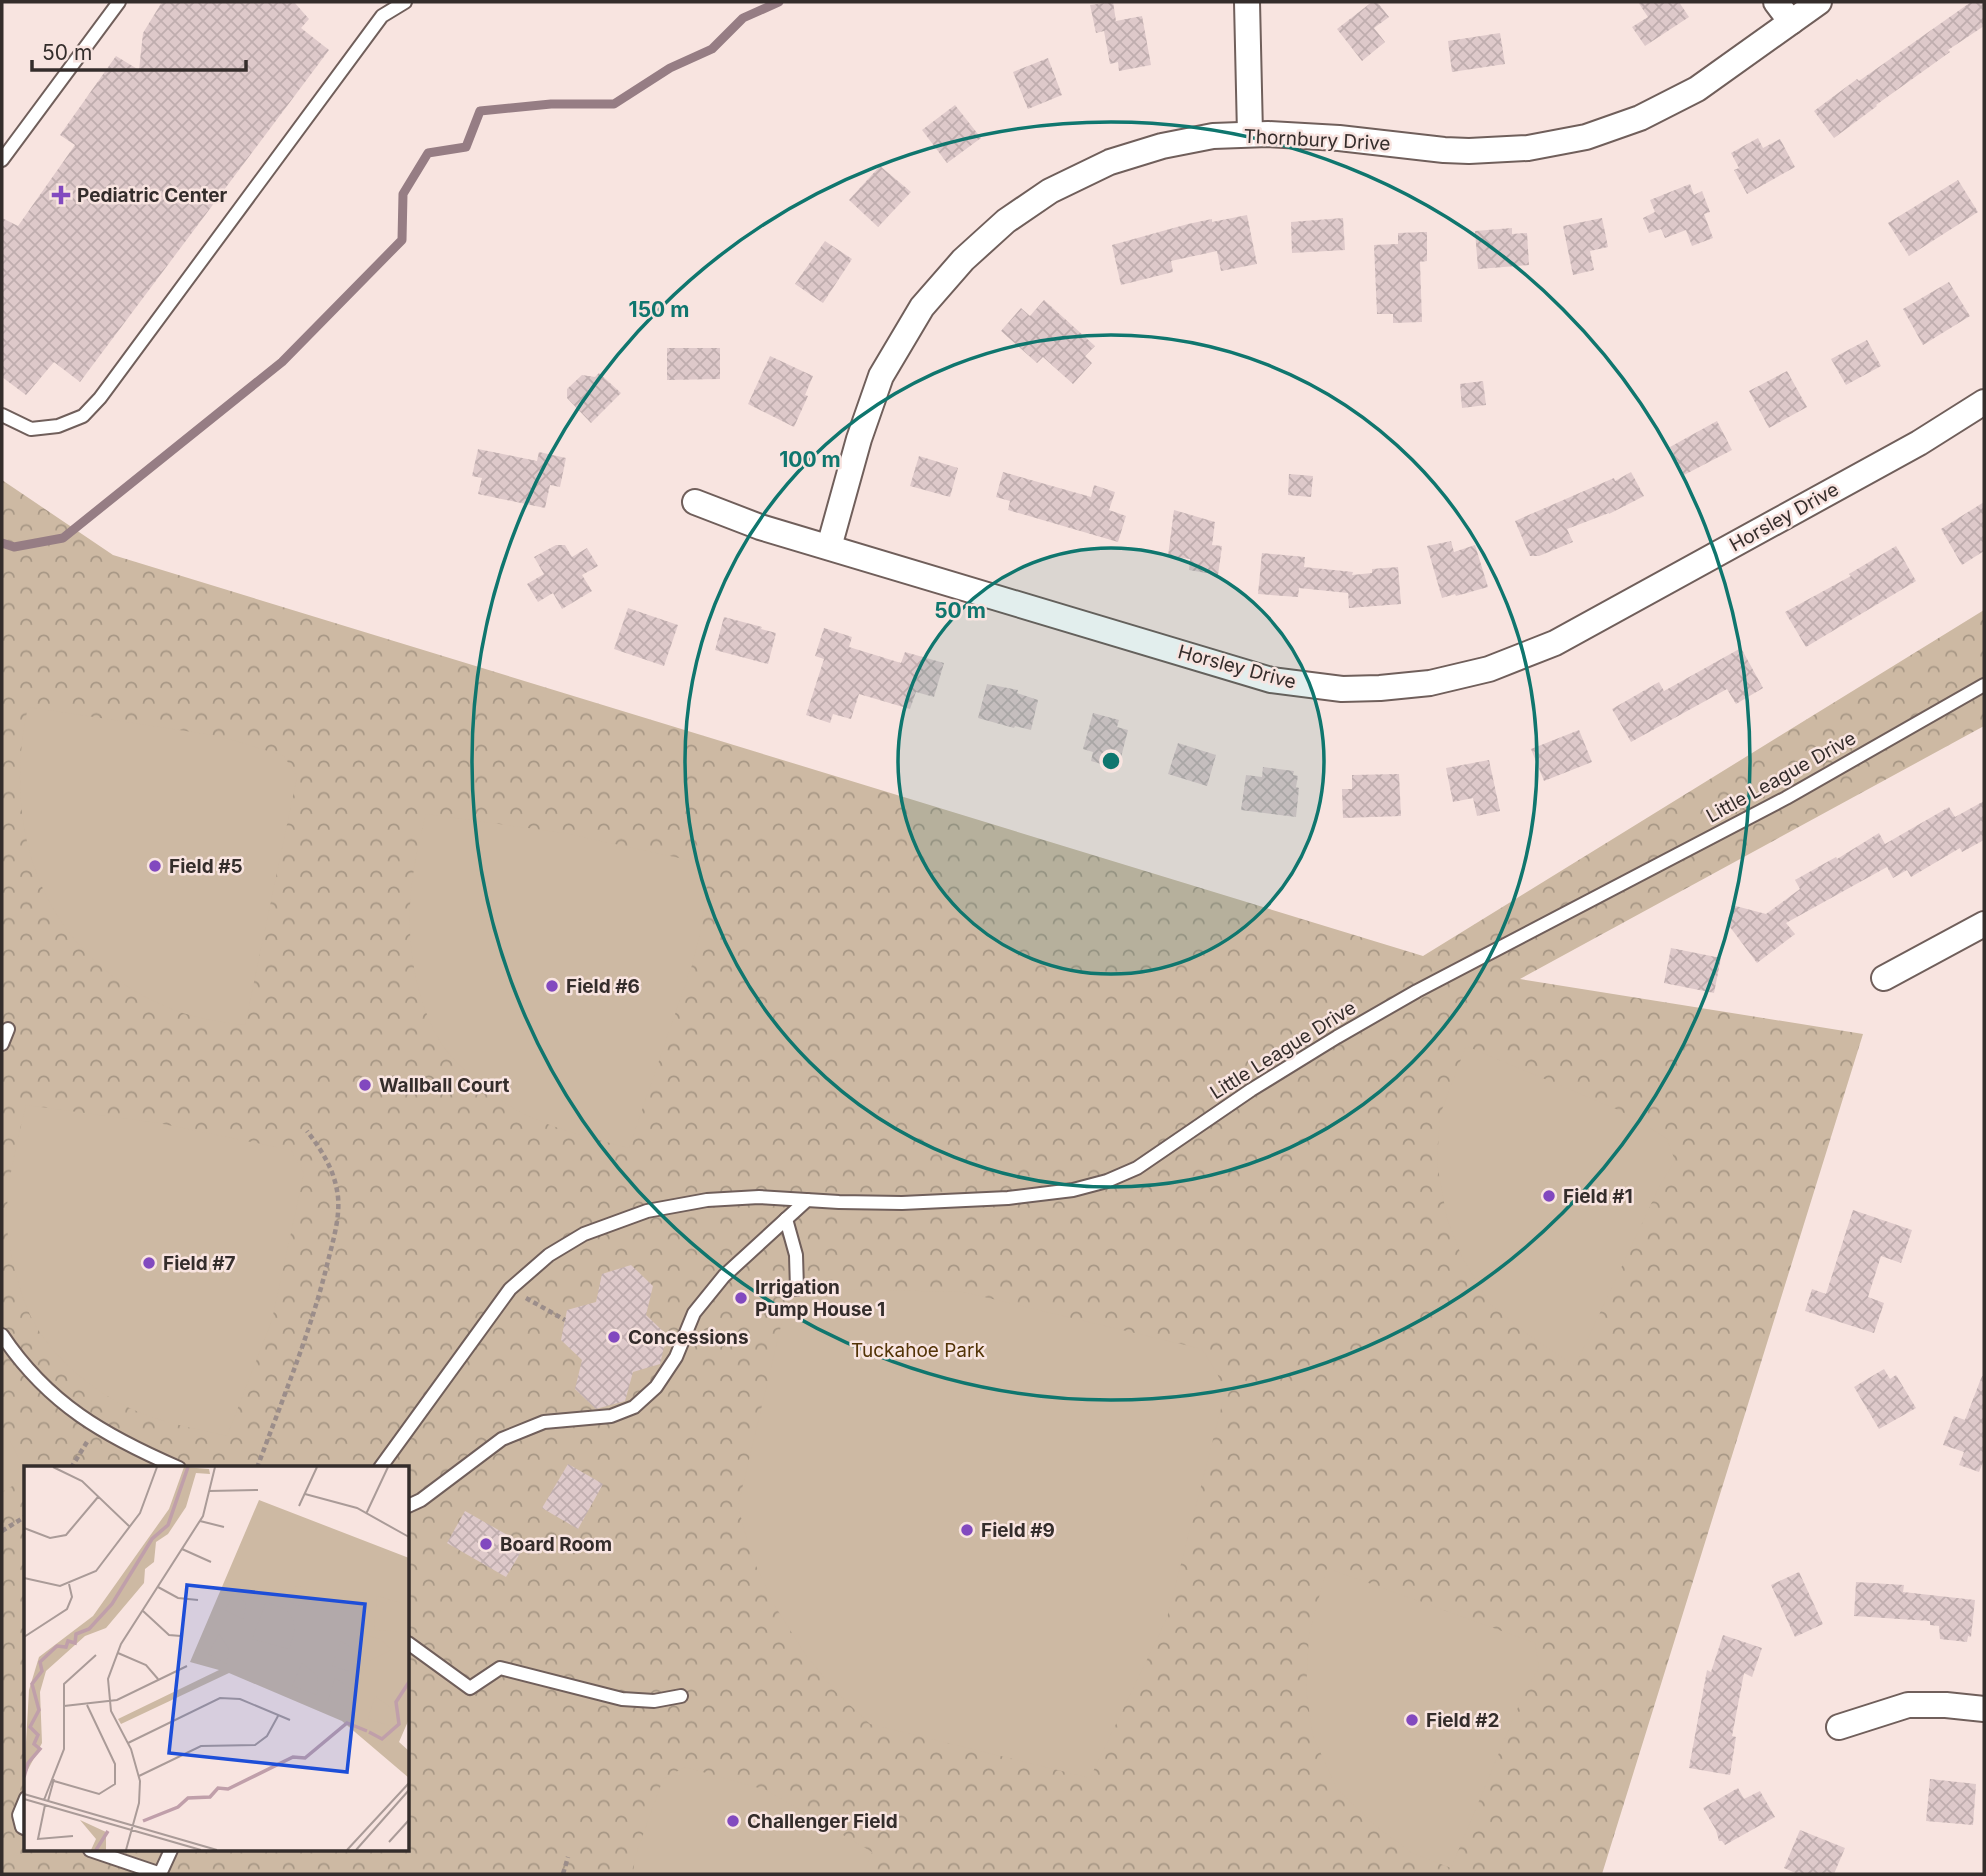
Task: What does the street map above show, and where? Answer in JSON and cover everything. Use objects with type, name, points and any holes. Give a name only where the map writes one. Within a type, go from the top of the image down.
[{"type":"street","points":[[1247,2],[1250,134]]},
{"type":"street","points":[[1776,2],[1791,22]]},
{"type":"street","name":"Thornbury Drive","points":[[828,547],[859,439],[881,376],[922,307],[963,260],[1006,221],[1050,191],[1110,162],[1162,146],[1213,136],[1250,134],[1339,138],[1469,151],[1528,148],[1586,137],[1640,118],[1697,89],[1819,2]]},
{"type":"street","name":"Horsley Drive","points":[[695,502],[760,527],[1271,680],[1342,689],[1380,688],[1430,682],[1489,669],[1555,643],[1919,443],[1984,402]]},
{"type":"street","points":[[1884,978],[1984,924]]},
{"type":"street","points":[[1839,1727],[1908,1705],[1984,1709]]},
{"type":"lane","points":[[2,160],[119,2]]},
{"type":"lane","points":[[2,415],[31,429],[58,426],[83,416],[100,398],[382,16],[405,2]]},
{"type":"lane","name":"Little League Drive","points":[[381,1466],[510,1289],[549,1255],[584,1234],[647,1211],[707,1200],[759,1197],[902,1203],[1008,1198],[1073,1190],[1120,1176],[1138,1168],[1251,1090],[1362,1022],[1786,798],[1984,685]]},
{"type":"lane","points":[[2,1044],[8,1030]]},
{"type":"lane","points":[[410,1505],[421,1500],[502,1439],[544,1422],[611,1416],[634,1407],[656,1387],[676,1357],[694,1313],[724,1276],[807,1200]]},
{"type":"lane","points":[[786,1219],[796,1255],[797,1289]]},
{"type":"lane","points":[[2,1335],[41,1383],[66,1406],[133,1448],[174,1466]]},
{"type":"lane","points":[[410,1644],[470,1688],[500,1668],[622,1699],[654,1701],[681,1696]]},
{"type":"lane","points":[[24,1803],[19,1815],[24,1828]]},
{"type":"lane","points":[[96,1852],[160,1874],[170,1852]]},
{"type":"path","points":[[258,1466],[311,1323],[334,1235],[338,1200],[334,1175],[325,1156],[307,1131]]},
{"type":"path","points":[[510,1289],[565,1320]]},
{"type":"path","points":[[72,1466],[97,1427]]},
{"type":"path","points":[[2,1531],[24,1517]]},
{"type":"path","points":[[563,1874],[568,1857]]},
{"type":"green space","name":"Tuckahoe Park","points":[[2,480],[113,555],[1423,956],[1984,610],[1984,726],[1520,979],[1863,1034],[1602,1874],[2,1874]]},
{"type":"green space","name":"Field #5","points":[[28,707],[212,735],[284,756],[297,777],[245,1025],[186,1014],[125,985],[90,956],[62,923],[41,885],[28,843],[21,799],[21,754]]},
{"type":"green space","name":"Field #6","points":[[426,814],[564,833],[693,861],[707,884],[700,934],[692,965],[629,1148],[565,1130],[521,1112],[500,1100],[476,1080],[441,1043],[420,995],[411,942],[412,879]]},
{"type":"green space","name":"Field #1","points":[[1466,1046],[1639,1121],[1667,1139],[1675,1161],[1660,1185],[1575,1366],[1530,1336],[1490,1304],[1462,1257],[1447,1219],[1437,1163],[1440,1115]]},
{"type":"green space","name":"Field #7","points":[[26,1105],[158,1123],[291,1150],[304,1173],[272,1320],[227,1436],[178,1425],[117,1402],[86,1381],[59,1357],[37,1328],[18,1280],[10,1250],[7,1223],[11,1170]]},
{"type":"green space","name":"Field #9","points":[[790,1288],[963,1292],[1202,1349],[1217,1373],[1225,1393],[1167,1618],[1090,1778],[870,1724],[835,1691],[805,1654],[775,1606],[751,1555],[738,1506]]},
{"type":"green space","points":[[2,1425],[24,1469],[24,1479],[2,1492]]},
{"type":"green space","name":"Field #2","points":[[1327,1568],[1535,1643],[1539,1668],[1524,1693],[1451,1868],[1412,1853],[1377,1827],[1337,1789],[1313,1736],[1306,1690],[1309,1634]]},
{"type":"green space","name":"Challenger Field","points":[[685,1767],[766,1790],[872,1852],[864,1874],[633,1874],[635,1857],[663,1779]]},
{"type":"building","points":[[162,2],[294,2],[309,19],[301,28],[329,50],[80,382],[54,362],[26,395],[2,377],[2,218],[18,226],[75,145],[60,135],[116,56],[139,70],[143,33]]},
{"type":"building","points":[[1113,2],[1116,21],[1142,16],[1151,65],[1119,71],[1118,62],[1110,64],[1104,31],[1096,33],[1090,5]]},
{"type":"building","points":[[1372,2],[1377,2],[1389,17],[1374,28],[1385,42],[1362,61],[1337,29]]},
{"type":"building","points":[[1638,2],[1679,2],[1689,17],[1645,46],[1632,27],[1648,17]]},
{"type":"building","points":[[1971,2],[1984,2],[1984,26],[1948,50],[1950,52],[1834,138],[1814,111]]},
{"type":"building","points":[[1500,33],[1505,64],[1452,72],[1448,41]]},
{"type":"building","points":[[1048,58],[1062,95],[1028,109],[1013,72]]},
{"type":"building","points":[[955,105],[981,138],[947,163],[922,130]]},
{"type":"building","points":[[1758,138],[1763,148],[1780,139],[1795,167],[1747,194],[1734,170],[1739,168],[1731,153]]},
{"type":"building","points":[[880,166],[911,192],[878,227],[849,200]]},
{"type":"building","points":[[1958,180],[1978,212],[1909,256],[1888,223]]},
{"type":"building","points":[[1690,184],[1694,195],[1702,191],[1710,212],[1704,214],[1713,238],[1692,246],[1686,230],[1665,238],[1661,229],[1649,233],[1643,218],[1655,212],[1650,200]]},
{"type":"building","points":[[1247,215],[1257,264],[1221,271],[1217,251],[1171,261],[1173,272],[1121,285],[1112,245],[1188,224]]},
{"type":"building","points":[[1343,218],[1345,250],[1292,253],[1291,222]]},
{"type":"building","points":[[1602,218],[1608,247],[1590,251],[1594,270],[1573,275],[1563,226]]},
{"type":"building","points":[[1512,228],[1512,234],[1527,233],[1529,265],[1478,269],[1475,231]]},
{"type":"building","points":[[1427,232],[1427,261],[1420,262],[1422,322],[1393,323],[1393,314],[1377,314],[1374,245],[1398,244],[1398,233]]},
{"type":"building","points":[[825,241],[852,259],[823,303],[795,284]]},
{"type":"building","points":[[1949,282],[1970,316],[1923,345],[1903,309]]},
{"type":"building","points":[[1044,300],[1095,346],[1085,356],[1092,363],[1073,384],[1043,357],[1037,363],[1001,331],[1021,308],[1030,316]]},
{"type":"building","points":[[1867,340],[1881,366],[1846,385],[1831,359]]},
{"type":"building","points":[[667,348],[720,348],[720,379],[667,380]]},
{"type":"building","points":[[770,356],[813,376],[805,395],[808,396],[794,427],[748,404]]},
{"type":"building","points":[[1787,371],[1807,407],[1769,428],[1749,391]]},
{"type":"building","points":[[599,373],[621,393],[591,423],[567,398],[567,389],[582,375],[595,377]]},
{"type":"building","points":[[1483,381],[1486,405],[1462,408],[1460,384]]},
{"type":"building","points":[[1717,421],[1732,450],[1684,475],[1670,447]]},
{"type":"building","points":[[478,449],[537,461],[539,452],[566,458],[560,487],[550,485],[545,508],[478,494],[482,478],[472,476]]},
{"type":"building","points":[[919,456],[958,468],[950,497],[910,486]]},
{"type":"building","points":[[1003,472],[1091,497],[1094,485],[1115,492],[1109,510],[1126,516],[1118,542],[1008,510],[1010,501],[996,497]]},
{"type":"building","points":[[1631,472],[1644,496],[1609,514],[1567,529],[1573,542],[1539,556],[1530,556],[1515,521]]},
{"type":"building","points":[[1289,474],[1313,476],[1311,497],[1288,495]]},
{"type":"building","points":[[1984,502],[1984,551],[1962,565],[1941,529]]},
{"type":"building","points":[[1174,510],[1215,522],[1212,545],[1222,546],[1218,575],[1189,570],[1190,559],[1168,556]]},
{"type":"building","points":[[1451,541],[1454,552],[1475,545],[1488,587],[1442,598],[1427,546]]},
{"type":"building","points":[[556,545],[565,545],[572,557],[587,548],[598,566],[582,575],[592,591],[562,609],[553,593],[538,602],[527,584],[544,574],[534,557]]},
{"type":"building","points":[[1896,546],[1916,581],[1806,647],[1785,612],[1851,576],[1849,574]]},
{"type":"building","points":[[1262,553],[1305,557],[1304,567],[1353,572],[1352,575],[1372,573],[1372,569],[1398,567],[1401,604],[1349,608],[1348,593],[1299,588],[1298,597],[1258,594]]},
{"type":"building","points":[[628,608],[678,625],[664,666],[614,649]]},
{"type":"building","points":[[724,617],[776,633],[768,664],[715,650]]},
{"type":"building","points":[[824,628],[852,637],[849,647],[901,663],[905,652],[944,663],[934,697],[916,692],[910,709],[859,694],[851,719],[833,714],[830,723],[806,715],[824,659],[815,656]]},
{"type":"building","points":[[1741,648],[1763,688],[1736,704],[1727,689],[1631,742],[1612,709],[1659,682],[1664,691]]},
{"type":"building","points":[[987,684],[1018,690],[1017,693],[1038,700],[1031,730],[978,718]]},
{"type":"building","points":[[1093,713],[1119,720],[1117,727],[1128,730],[1118,769],[1091,761],[1093,752],[1083,749]]},
{"type":"building","points":[[1579,730],[1592,762],[1544,781],[1531,749]]},
{"type":"building","points":[[1178,743],[1216,755],[1207,786],[1168,774]]},
{"type":"building","points":[[1489,760],[1500,811],[1477,816],[1473,798],[1453,802],[1446,768]]},
{"type":"building","points":[[1263,767],[1294,771],[1293,775],[1298,776],[1296,817],[1241,810],[1246,775],[1262,777]]},
{"type":"building","points":[[1399,774],[1401,816],[1343,818],[1342,789],[1352,789],[1352,775]]},
{"type":"building","points":[[1984,801],[1984,840],[1962,852],[1960,848],[1911,877],[1907,870],[1893,878],[1887,867],[1786,923],[1795,934],[1757,963],[1727,923],[1732,905],[1766,914],[1800,889],[1795,880],[1836,857],[1837,859],[1879,833],[1885,844],[1949,807],[1955,817]]},
{"type":"building","points":[[1671,948],[1721,958],[1714,993],[1664,983]]},
{"type":"building","points":[[1853,1210],[1912,1230],[1901,1263],[1881,1256],[1868,1297],[1884,1303],[1874,1333],[1805,1311],[1812,1289],[1826,1294]]},
{"type":"building","name":"Concessions","points":[[631,1265],[653,1286],[646,1315],[667,1335],[660,1364],[633,1372],[625,1401],[596,1409],[575,1389],[582,1360],[561,1340],[567,1310],[596,1302],[602,1274]]},
{"type":"building","points":[[1884,1369],[1890,1379],[1896,1375],[1916,1408],[1879,1429],[1854,1387]]},
{"type":"building","points":[[1982,1376],[1984,1460],[1979,1472],[1959,1465],[1964,1452],[1943,1445],[1954,1416],[1965,1420]]},
{"type":"building","points":[[568,1464],[603,1484],[578,1529],[542,1508]]},
{"type":"building","name":"Board Room","points":[[465,1511],[525,1545],[506,1577],[447,1543]]},
{"type":"building","points":[[1799,1572],[1823,1624],[1795,1637],[1771,1585]]},
{"type":"building","points":[[1856,1582],[1904,1585],[1903,1592],[1975,1600],[1971,1637],[1968,1636],[1967,1642],[1940,1639],[1939,1626],[1930,1625],[1930,1621],[1854,1616]]},
{"type":"building","points":[[1723,1635],[1762,1648],[1752,1677],[1744,1673],[1732,1736],[1736,1737],[1730,1775],[1689,1768],[1707,1670],[1711,1672]]},
{"type":"building","points":[[1930,1779],[1976,1784],[1973,1825],[1926,1821]]},
{"type":"building","points":[[1738,1788],[1744,1799],[1760,1791],[1775,1817],[1725,1845],[1719,1841],[1703,1808]]},
{"type":"building","points":[[1800,1830],[1845,1848],[1834,1874],[1798,1874],[1784,1868]]},
{"type":"waterway","points":[[2,543],[14,547],[63,538],[282,362],[402,240],[403,194],[428,153],[466,147],[480,111],[551,104],[614,104],[670,68],[712,49],[743,18],[779,2]]},
{"type":"place","name":"Pediatric Center","points":[[61,195]]},
{"type":"place","name":"Field #5","points":[[155,866]]},
{"type":"place","name":"Field #6","points":[[552,986]]},
{"type":"place","name":"Wallball Court","points":[[365,1085]]},
{"type":"place","name":"Field #1","points":[[1549,1196]]},
{"type":"place","name":"Field #7","points":[[149,1263]]},
{"type":"place","name":"Irrigation Pump House 1","points":[[741,1298]]},
{"type":"place","name":"Concessions","points":[[614,1337]]},
{"type":"place","name":"Field #9","points":[[967,1530]]},
{"type":"place","name":"Board Room","points":[[486,1544]]},
{"type":"place","name":"Field #2","points":[[1412,1720]]},
{"type":"place","name":"Challenger Field","points":[[733,1821]]}]
